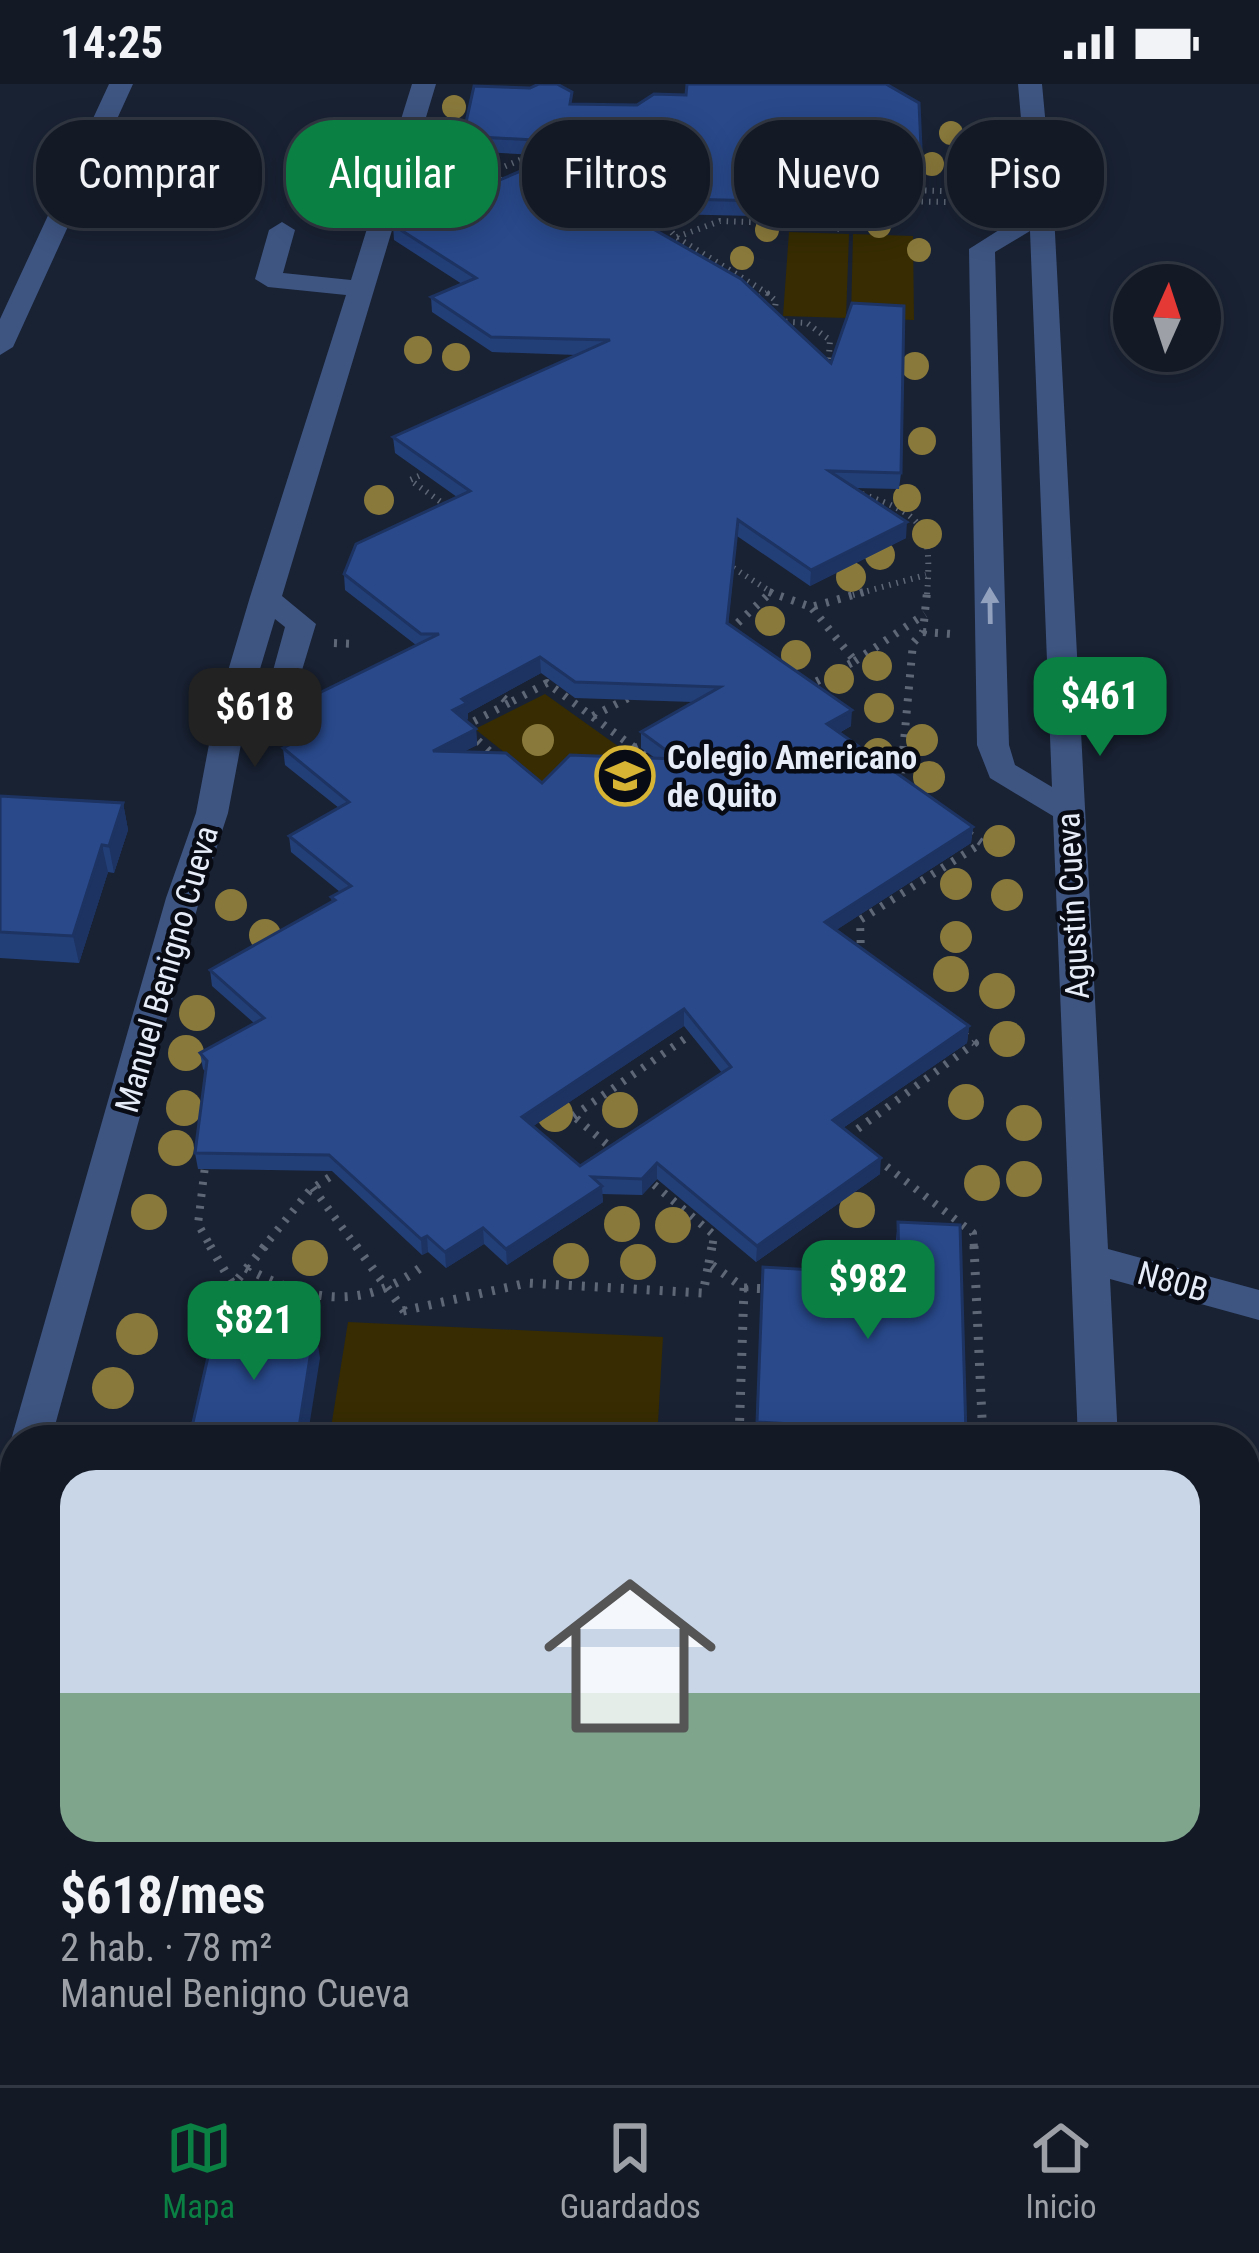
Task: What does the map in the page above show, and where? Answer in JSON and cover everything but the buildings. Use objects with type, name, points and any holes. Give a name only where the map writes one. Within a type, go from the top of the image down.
[{"type":"street","points":[[0,347],[122,84]]},
{"type":"street","name":"Manuel Benigno Cueva","points":[[36,1425],[183,898],[212,814],[230,718],[424,84]]},
{"type":"street","name":"Agustín Cueva","points":[[1030,84],[1033,120]]},
{"type":"street","points":[[1010,228],[982,249],[993,745],[1001,771],[1068,809]]},
{"type":"street","name":"Agustín Cueva","points":[[1042,228],[1097,1425]]},
{"type":"street","points":[[282,230],[268,280],[359,289]]},
{"type":"street","name":"N80B","points":[[1088,1258],[1259,1305]]},
{"type":"path","points":[[676,237],[720,221],[734,222]]},
{"type":"path","points":[[670,228],[676,237],[767,293],[776,302],[773,321],[807,323],[830,340],[828,377],[835,382]]},
{"type":"path","points":[[838,228],[844,230]]},
{"type":"path","points":[[748,303],[767,293]]},
{"type":"path","points":[[418,476],[410,479],[446,508],[465,500]]},
{"type":"path","points":[[846,484],[864,496],[906,508],[924,544],[925,614],[923,632],[913,643],[899,788],[916,799]]},
{"type":"path","points":[[713,554],[770,593],[811,607],[855,662]]},
{"type":"path","points":[[811,607],[926,575]]},
{"type":"path","points":[[716,638],[736,627],[770,593]]},
{"type":"path","points":[[793,694],[855,662],[925,614]]},
{"type":"path","points":[[498,773],[499,756],[464,727],[547,682],[673,777]]},
{"type":"path","points":[[487,684],[509,703]]},
{"type":"path","points":[[592,716],[644,690]]},
{"type":"path","points":[[635,748],[660,736]]},
{"type":"path","points":[[860,920],[982,843],[949,820]]},
{"type":"path","points":[[842,906],[860,920]]},
{"type":"path","points":[[860,920],[858,952],[874,965]]},
{"type":"path","points":[[573,1116],[713,1020]]},
{"type":"path","points":[[848,1136],[975,1043],[958,1030]]},
{"type":"path","points":[[548,1094],[626,1161]]},
{"type":"path","points":[[830,1122],[973,1233],[982,1425]]},
{"type":"path","points":[[206,1156],[198,1224],[238,1300],[228,1347]]},
{"type":"path","points":[[233,1285],[314,1188],[350,1165]]},
{"type":"path","points":[[314,1188],[405,1313],[527,1283],[703,1293],[714,1235],[644,1176]]},
{"type":"path","points":[[709,1262],[744,1288],[782,1289]]},
{"type":"path","points":[[246,1268],[276,1286],[341,1297],[386,1292],[424,1265]]},
{"type":"path","points":[[740,1425],[744,1288]]},
{"type":"shaded area","points":[[789,232],[849,234],[846,318],[783,316]]},
{"type":"shaded area","points":[[853,234],[913,236],[914,320],[851,318]]},
{"type":"shaded area","points":[[545,694],[622,749],[546,793],[508,767],[509,756],[475,729]]},
{"type":"shaded area","points":[[348,1322],[663,1337],[658,1425],[331,1425]]},
{"type":"place","name":"Colegio Americano de Quito","points":[[625,776]]}]
